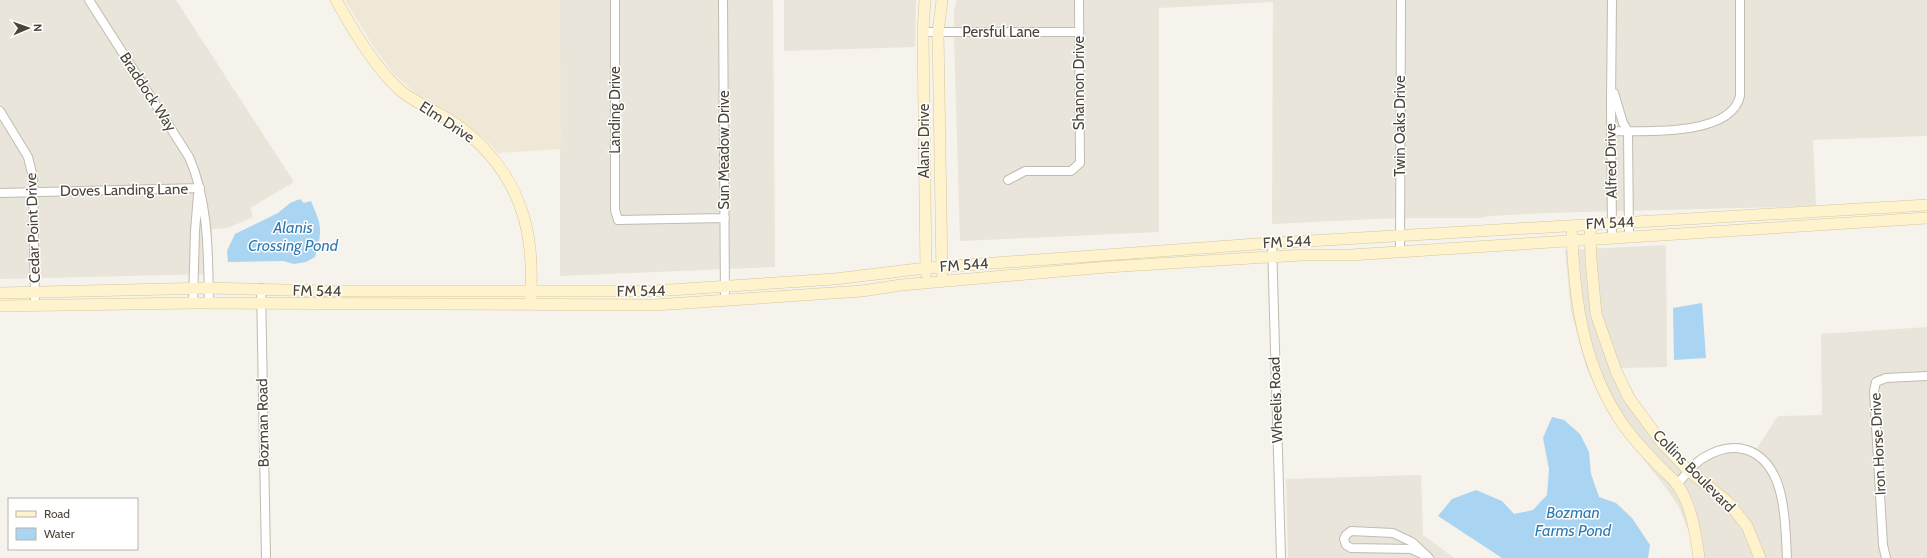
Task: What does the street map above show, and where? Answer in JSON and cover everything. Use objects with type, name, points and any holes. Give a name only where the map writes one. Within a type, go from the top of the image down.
[{"type":"main road","name":"Elm Drive","points":[[336,0],[368,51],[391,81],[416,102],[451,121],[469,134],[483,147],[512,185],[519,202],[528,234],[532,268],[531,305]]},
{"type":"main road","name":"Alanis Drive","points":[[925,0],[923,32],[926,283]]},
{"type":"main road","name":"Alanis Drive","points":[[942,0],[938,32],[942,282]]},
{"type":"main road","name":"FM 544","points":[[0,293],[209,288],[261,288],[328,292],[654,291],[835,279],[926,268],[1272,243],[1927,205]]},
{"type":"main road","name":"FM 544","points":[[0,306],[193,303],[655,305],[862,291],[926,283],[1107,267],[1272,257],[1400,252],[1927,218]]},
{"type":"main road","name":"Collins Boulevard","points":[[1590,224],[1596,314],[1620,379],[1629,398],[1663,444],[1689,471],[1728,502],[1747,526],[1760,558]]},
{"type":"main road","name":"Collins Boulevard","points":[[1572,226],[1575,292],[1589,356],[1617,416],[1633,438],[1677,484],[1695,530],[1699,558]]},
{"type":"main road","points":[[1602,386],[1620,379]]},
{"type":"street","name":"Braddock Way","points":[[89,0],[189,157],[195,171],[205,214],[209,303]]},
{"type":"street","name":"Landing Drive","points":[[614,0],[615,210],[618,220],[725,218]]},
{"type":"street","name":"Sun Meadow Drive","points":[[723,0],[725,301]]},
{"type":"street","name":"Shannon Drive","points":[[1008,180],[1025,171],[1071,170],[1078,166],[1080,158],[1079,0]]},
{"type":"street","name":"Twin Oaks Drive","points":[[1400,252],[1401,0]]},
{"type":"street","name":"Alfred Drive","points":[[1612,0],[1612,239]]},
{"type":"street","points":[[1611,131],[1696,128],[1710,123],[1735,107],[1740,96],[1740,0]]},
{"type":"street","name":"Persful Lane","points":[[923,32],[1079,32]]},
{"type":"street","name":"Alfred Drive","points":[[1612,84],[1621,118],[1628,131],[1629,238]]},
{"type":"street","name":"Cedar Point Drive","points":[[0,111],[28,157],[33,177],[35,305]]},
{"type":"street","name":"Braddock Way","points":[[193,303],[195,231],[200,188]]},
{"type":"street","name":"Doves Landing Lane","points":[[0,193],[200,188]]},
{"type":"street","name":"Wheelis Road","points":[[1272,243],[1281,558]]},
{"type":"street","name":"Bozman Road","points":[[261,288],[266,558]]},
{"type":"street","name":"Iron Horse Drive","points":[[1886,558],[1883,545],[1874,392],[1876,382],[1886,378],[1927,376]]},
{"type":"street","points":[[1677,484],[1702,459],[1719,450],[1739,447],[1757,454],[1770,467],[1778,487],[1785,522],[1787,558]]},
{"type":"street","points":[[1351,531],[1393,533],[1412,542],[1428,557],[1411,549],[1351,548],[1346,545],[1344,540],[1347,533],[1351,531]]},
{"type":"shaded area","points":[[0,0],[176,0],[294,182],[250,208],[253,217],[228,228],[212,229],[213,274],[0,279]]},
{"type":"shaded area","points":[[345,0],[560,0],[561,149],[498,153],[490,144],[459,118],[418,95],[394,74],[375,49]]},
{"type":"shaded area","points":[[560,0],[773,0],[775,267],[560,276]]},
{"type":"shaded area","points":[[784,0],[916,0],[915,47],[784,51]]},
{"type":"shaded area","points":[[957,0],[1927,0],[1927,136],[1813,140],[1816,206],[1546,213],[1490,216],[1482,218],[1397,218],[1272,224],[1273,2],[1159,8],[1159,232],[960,241],[954,37],[954,10]]},
{"type":"shaded area","points":[[1666,245],[1667,367],[1621,368],[1640,405],[1669,444],[1688,463],[1693,462],[1705,452],[1721,444],[1740,443],[1757,448],[1778,416],[1822,415],[1821,334],[1927,327],[1927,558],[1693,558],[1690,535],[1679,507],[1620,429],[1596,388],[1586,367],[1571,311],[1565,250]]},
{"type":"shaded area","points":[[1421,475],[1423,535],[1454,558],[1288,558],[1286,479]]},
{"type":"water","name":"Alanis Crossing Pond","points":[[300,199],[304,203],[311,201],[319,221],[320,236],[315,257],[306,262],[294,264],[283,261],[228,262],[227,251],[235,234],[278,213],[290,203]]},
{"type":"water","points":[[1702,303],[1706,358],[1674,360],[1673,308]]},
{"type":"water","name":"Bozman Farms Pond","points":[[1552,417],[1564,420],[1580,434],[1589,452],[1591,474],[1599,497],[1616,503],[1632,518],[1650,545],[1648,558],[1502,558],[1438,516],[1452,499],[1476,490],[1502,501],[1514,514],[1533,510],[1547,495],[1549,469],[1543,438]]}]
